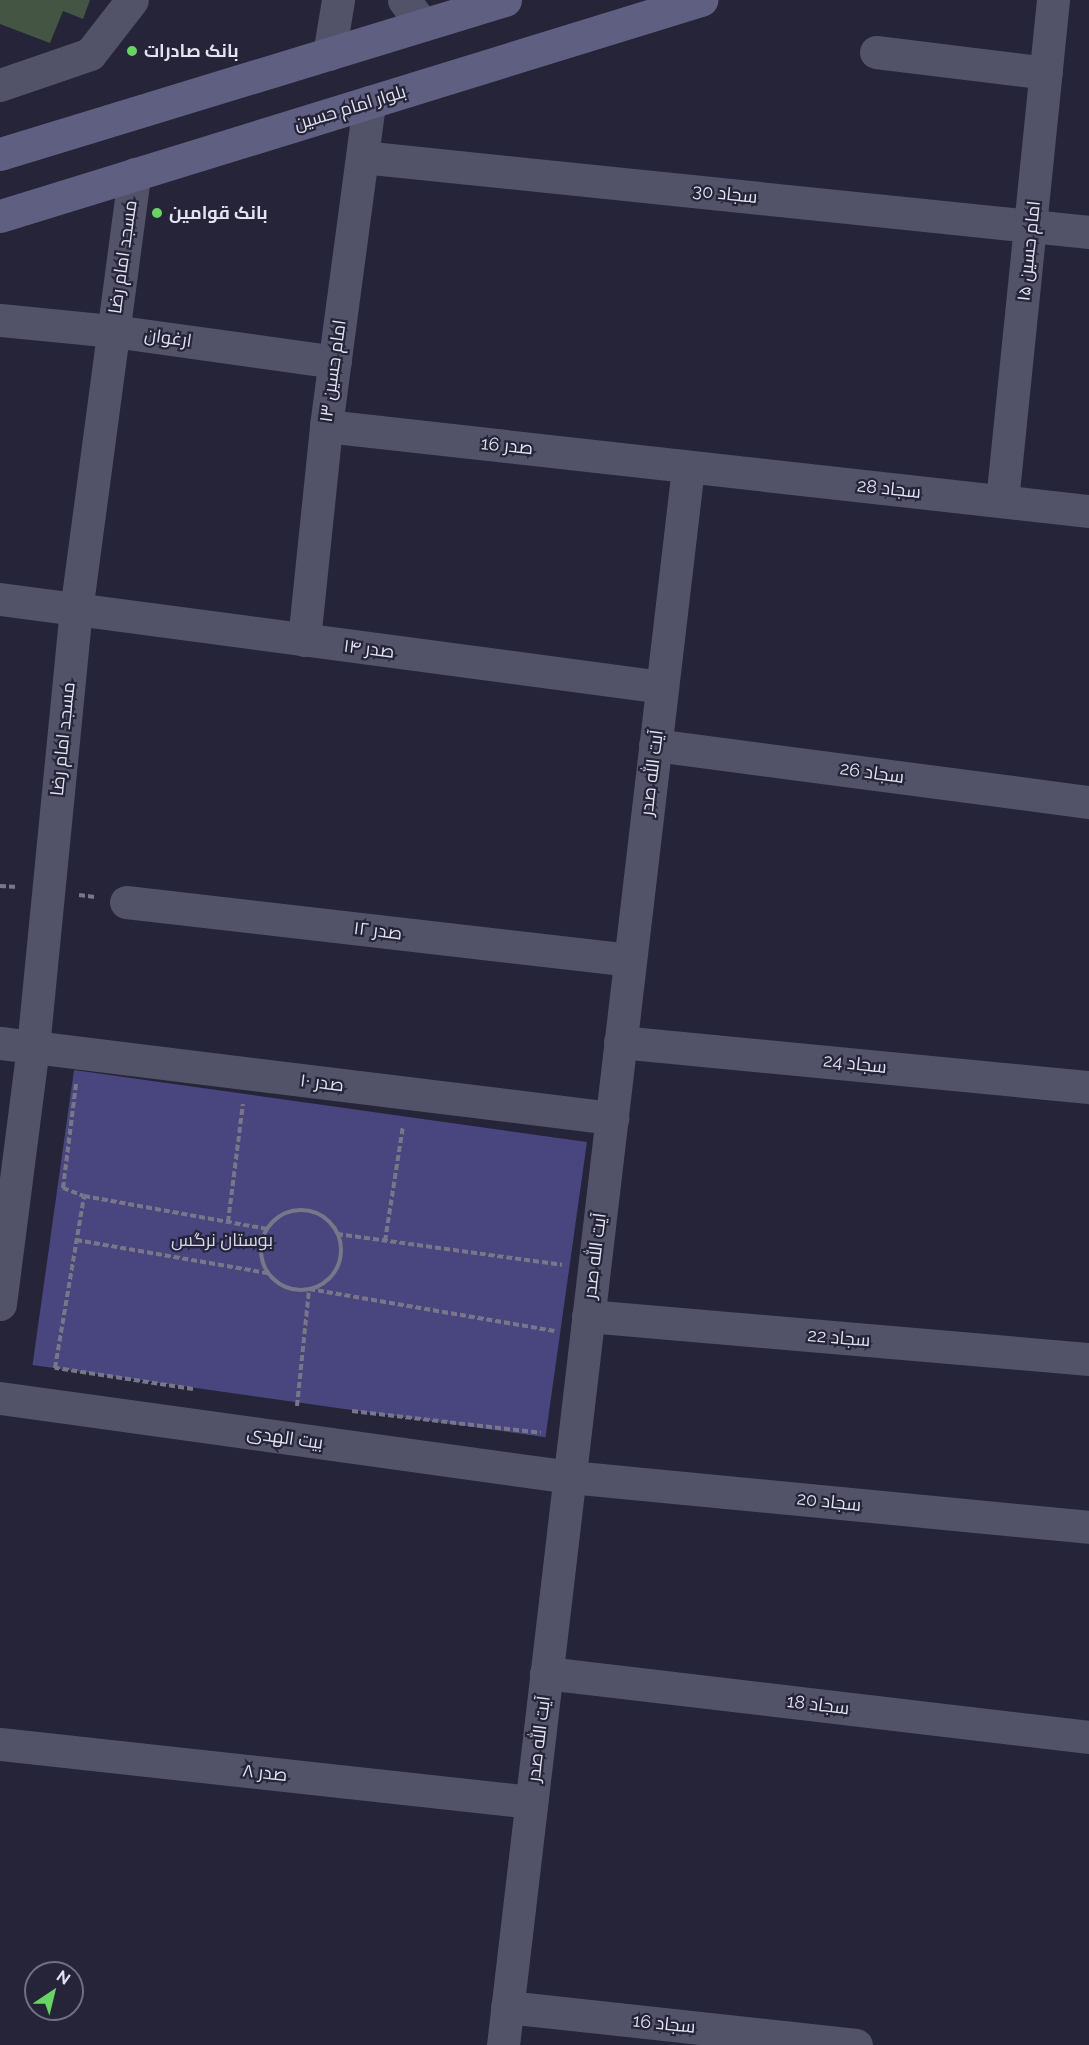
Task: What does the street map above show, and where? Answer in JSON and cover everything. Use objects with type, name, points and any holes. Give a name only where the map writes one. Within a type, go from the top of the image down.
[{"type":"main road","points":[[0,154],[329,54],[413,13],[505,0]]},
{"type":"main road","name":"بلوار امام حسین","points":[[0,216],[700,0]]},
{"type":"street","points":[[0,85],[90,54],[132,0]]},
{"type":"street","points":[[329,54],[338,0]]},
{"type":"street","name":"امام حسین ۱۵","points":[[1002,501],[1032,226],[1053,0]]},
{"type":"street","points":[[876,52],[1046,73]]},
{"type":"street","name":"امام حسین ۱۳","points":[[304,640],[326,426],[369,102]]},
{"type":"street","name":"سجاد 30","points":[[362,157],[1089,232]]},
{"type":"street","name":"مسجد امام رضا","points":[[0,1304],[33,1047],[76,611],[134,174]]},
{"type":"street","name":"ارغوان","points":[[0,320],[113,331],[334,362]]},
{"type":"street","name":"صدر 16","points":[[326,426],[688,467]]},
{"type":"street","name":"سجاد 28","points":[[688,467],[1089,510]]},
{"type":"street","name":"آیت الله صدر","points":[[503,2045],[688,467]]},
{"type":"street","name":"صدر ۱۴","points":[[0,599],[76,611],[662,687]]},
{"type":"street","name":"سجاد 26","points":[[655,745],[1089,802]]},
{"type":"street","name":"صدر ۱۲","points":[[126,902],[630,960]]},
{"type":"street","name":"سجاد 24","points":[[620,1042],[1089,1087]]},
{"type":"street","name":"صدر ۱۰","points":[[0,1043],[612,1118]]},
{"type":"street","name":"سجاد 22","points":[[588,1316],[1089,1359]]},
{"type":"street","name":"بیت الهدی","points":[[0,1398],[570,1477]]},
{"type":"street","name":"سجاد 20","points":[[570,1477],[1089,1527]]},
{"type":"street","name":"سجاد 18","points":[[546,1673],[1089,1737]]},
{"type":"street","name":"صدر ۸","points":[[0,1744],[531,1802]]},
{"type":"street","name":"سجاد 16","points":[[507,2007],[856,2045]]},
{"type":"path","points":[[88,1085],[76,1083],[63,1188],[84,1196],[267,1229]]},
{"type":"path","points":[[231,1103],[254,1106]]},
{"type":"path","points":[[228,1222],[243,1104]]},
{"type":"path","points":[[392,1123],[415,1126]]},
{"type":"path","points":[[385,1241],[403,1124]]},
{"type":"path","points":[[84,1196],[55,1368],[205,1391]]},
{"type":"path","points":[[309,1289],[324,1283],[335,1272],[341,1257],[337,1234],[323,1217],[308,1211],[292,1211],[278,1217],[267,1229],[262,1243],[262,1259],[268,1273],[279,1284],[294,1290],[309,1289],[555,1331]]},
{"type":"path","points":[[337,1234],[564,1265]]},
{"type":"path","points":[[76,1240],[268,1273]]},
{"type":"path","points":[[562,1276],[565,1253]]},
{"type":"path","points":[[294,1439],[309,1289]]},
{"type":"path","points":[[554,1343],[556,1320]]},
{"type":"path","points":[[286,1403],[309,1406]]},
{"type":"path","points":[[345,1410],[544,1433]]},
{"type":"green space","name":"بوستان نرگس","points":[[74,1070],[587,1142],[545,1437],[33,1365]]},
{"type":"building","points":[[0,0],[90,0],[83,19],[63,11],[50,43],[0,24]]},
{"type":"place","name":"بانک صادرات","points":[[132,51]]},
{"type":"place","name":"بانک قوامین","points":[[157,213]]}]
